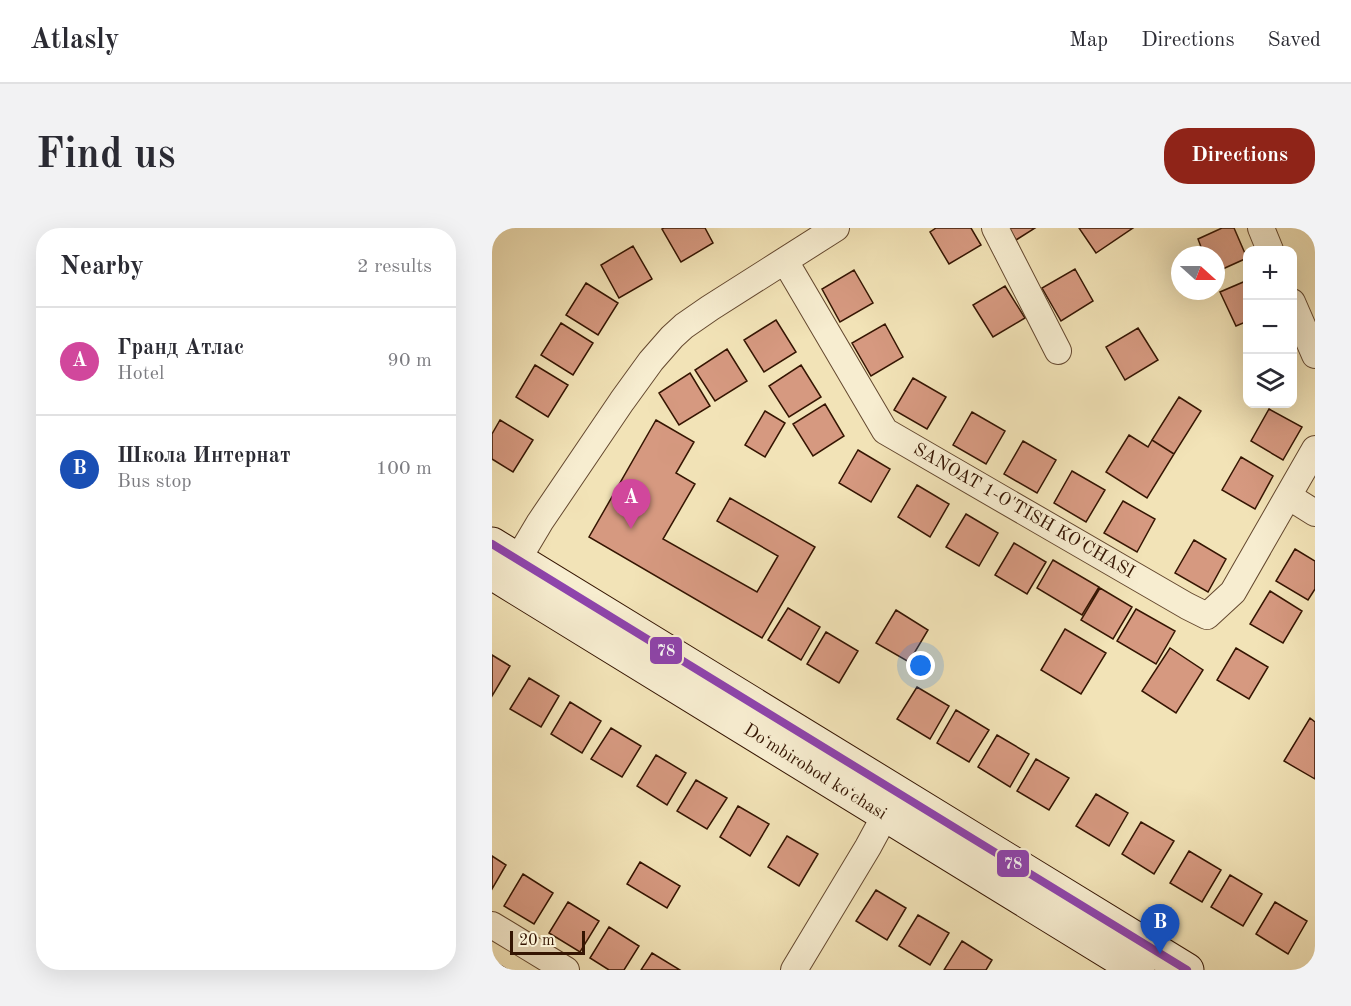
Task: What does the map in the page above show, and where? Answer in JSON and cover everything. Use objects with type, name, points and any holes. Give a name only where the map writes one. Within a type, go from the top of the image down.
[{"type":"main road","name":"Doʻmbirobod koʻchasi","points":[[501,565],[892,804],[1187,970]]},
{"type":"main road","name":"Doʻmbirobod koʻchasi","points":[[892,804],[1138,970]]},
{"type":"street","points":[[501,565],[540,522],[661,349],[684,326],[710,308],[837,228]]},
{"type":"street","points":[[995,228],[1058,351]]},
{"type":"street","points":[[1261,228],[1268,246]]},
{"type":"street","name":"SANOAT 1-O'TISH KO'CHASI","points":[[785,261],[885,431],[1208,616],[1233,592],[1315,449]]},
{"type":"street","points":[[1297,312],[1315,355]]},
{"type":"street","points":[[1288,496],[1315,513]]},
{"type":"street","points":[[794,970],[892,804]]},
{"type":"street","points":[[492,925],[566,970]]},
{"type":"building","points":[[705,228],[713,243],[681,262],[662,229]]},
{"type":"building","points":[[936,228],[971,228],[981,245],[949,264],[930,232]]},
{"type":"building","points":[[1009,228],[1035,228],[1016,240]]},
{"type":"building","points":[[1079,228],[1133,228],[1096,253]]},
{"type":"building","points":[[1222,228],[1234,228],[1243,249],[1243,260],[1225,268],[1225,246],[1201,246],[1198,239]]},
{"type":"building","points":[[633,246],[652,279],[619,298],[601,265]]},
{"type":"building","points":[[1075,269],[1093,301],[1061,321],[1042,288]]},
{"type":"building","points":[[854,270],[873,303],[840,322],[822,289]]},
{"type":"building","points":[[1243,282],[1243,323],[1236,326],[1224,300],[1225,290]]},
{"type":"building","points":[[586,283],[618,303],[598,335],[566,315]]},
{"type":"building","points":[[1005,286],[1025,318],[993,337],[973,305]]},
{"type":"building","points":[[776,320],[796,352],[764,372],[744,340]]},
{"type":"building","points":[[561,323],[593,343],[573,375],[541,355]]},
{"type":"building","points":[[885,324],[903,357],[871,376],[852,343]]},
{"type":"building","points":[[1138,328],[1158,360],[1125,380],[1106,347]]},
{"type":"building","points":[[727,349],[747,381],[715,401],[695,370]]},
{"type":"building","points":[[535,365],[568,385],[548,417],[516,397]]},
{"type":"building","points":[[801,365],[821,397],[789,417],[769,386]]},
{"type":"building","points":[[690,373],[710,406],[679,425],[659,393]]},
{"type":"building","points":[[913,378],[946,397],[927,429],[894,410]]},
{"type":"building","points":[[1179,397],[1201,411],[1174,454],[1152,440]]},
{"type":"building","points":[[825,404],[844,436],[813,456],[793,424]]},
{"type":"building","points":[[1269,409],[1302,427],[1283,460],[1251,441]]},
{"type":"building","points":[[765,411],[785,423],[765,457],[745,445]]},
{"type":"building","points":[[972,412],[1005,431],[986,464],[953,445]]},
{"type":"building","points":[[500,420],[533,440],[513,472],[492,459],[492,434]]},
{"type":"building","points":[[656,420],[694,442],[676,473],[695,484],[663,539],[757,592],[778,556],[717,521],[730,498],[815,547],[762,638],[589,537]]},
{"type":"building","points":[[1129,435],[1148,447],[1152,440],[1174,454],[1147,498],[1106,472]]},
{"type":"building","points":[[1023,441],[1056,460],[1037,493],[1004,474]]},
{"type":"building","points":[[858,450],[890,469],[871,502],[839,483]]},
{"type":"building","points":[[1241,457],[1273,476],[1255,509],[1222,490]]},
{"type":"building","points":[[1072,471],[1105,490],[1086,522],[1054,503]]},
{"type":"building","points":[[917,485],[949,504],[930,537],[898,517]]},
{"type":"building","points":[[1123,501],[1155,519],[1137,552],[1104,533]]},
{"type":"building","points":[[966,514],[998,533],[979,566],[946,547]]},
{"type":"building","points":[[1194,540],[1226,559],[1208,592],[1175,573]]},
{"type":"building","points":[[1014,543],[1046,562],[1027,594],[995,575]]},
{"type":"building","points":[[1295,549],[1315,561],[1315,589],[1308,600],[1276,581]]},
{"type":"building","points":[[1053,560],[1099,587],[1082,615],[1037,588]]},
{"type":"building","points":[[1100,588],[1132,607],[1113,639],[1081,620]]},
{"type":"building","points":[[1270,591],[1302,611],[1283,643],[1250,624]]},
{"type":"building","points":[[788,608],[820,627],[801,660],[768,640]]},
{"type":"building","points":[[1136,609],[1175,631],[1156,664],[1117,641]]},
{"type":"building","points":[[896,610],[928,630],[909,662],[876,643]]},
{"type":"building","points":[[1065,629],[1106,653],[1081,694],[1041,670]]},
{"type":"building","points":[[826,632],[858,651],[839,683],[807,664]]},
{"type":"building","points":[[1170,648],[1203,670],[1176,713],[1142,691]]},
{"type":"building","points":[[1236,648],[1268,667],[1249,699],[1217,680]]},
{"type":"building","points":[[492,655],[510,666],[492,696]]},
{"type":"building","points":[[529,678],[559,696],[541,727],[510,709]]},
{"type":"building","points":[[917,687],[949,706],[930,739],[897,719]]},
{"type":"building","points":[[570,702],[601,721],[582,753],[551,734]]},
{"type":"building","points":[[956,710],[989,730],[969,762],[937,743]]},
{"type":"building","points":[[1310,718],[1315,722],[1315,779],[1284,761]]},
{"type":"building","points":[[611,728],[641,746],[622,777],[591,759]]},
{"type":"building","points":[[997,735],[1029,754],[1010,787],[978,767]]},
{"type":"building","points":[[656,755],[686,773],[667,805],[637,786]]},
{"type":"building","points":[[1036,759],[1069,778],[1049,810],[1017,791]]},
{"type":"building","points":[[696,780],[727,798],[707,829],[677,811]]},
{"type":"building","points":[[1096,794],[1128,813],[1109,846],[1076,826]]},
{"type":"building","points":[[738,806],[769,824],[750,856],[720,837]]},
{"type":"building","points":[[1141,822],[1174,841],[1154,874],[1122,854]]},
{"type":"building","points":[[787,836],[818,854],[799,886],[768,867]]},
{"type":"building","points":[[1189,851],[1221,870],[1202,902],[1170,883]]},
{"type":"building","points":[[492,856],[506,865],[492,889]]},
{"type":"building","points":[[640,862],[680,886],[667,908],[627,884]]},
{"type":"building","points":[[523,874],[553,893],[534,924],[504,906]]},
{"type":"building","points":[[1230,875],[1262,894],[1243,926],[1211,907]]},
{"type":"building","points":[[876,890],[906,908],[887,940],[856,921]]},
{"type":"building","points":[[568,902],[599,921],[580,952],[549,933]]},
{"type":"building","points":[[1275,902],[1307,921],[1288,954],[1256,934]]},
{"type":"building","points":[[918,915],[949,933],[930,965],[899,946]]},
{"type":"building","points":[[609,927],[639,946],[624,970],[609,970],[590,958]]},
{"type":"building","points":[[962,941],[992,960],[986,970],[944,970]]},
{"type":"building","points":[[652,953],[680,970],[641,970]]},
{"type":"building","points":[[492,960],[508,970],[492,970]]},
{"type":"transit line","name":"78","points":[[492,544],[1187,970]]},
{"type":"place","name":"Гранд Атлас","points":[[631,529]]},
{"type":"place","name":"Школа Интернат","points":[[1160,954]]}]
